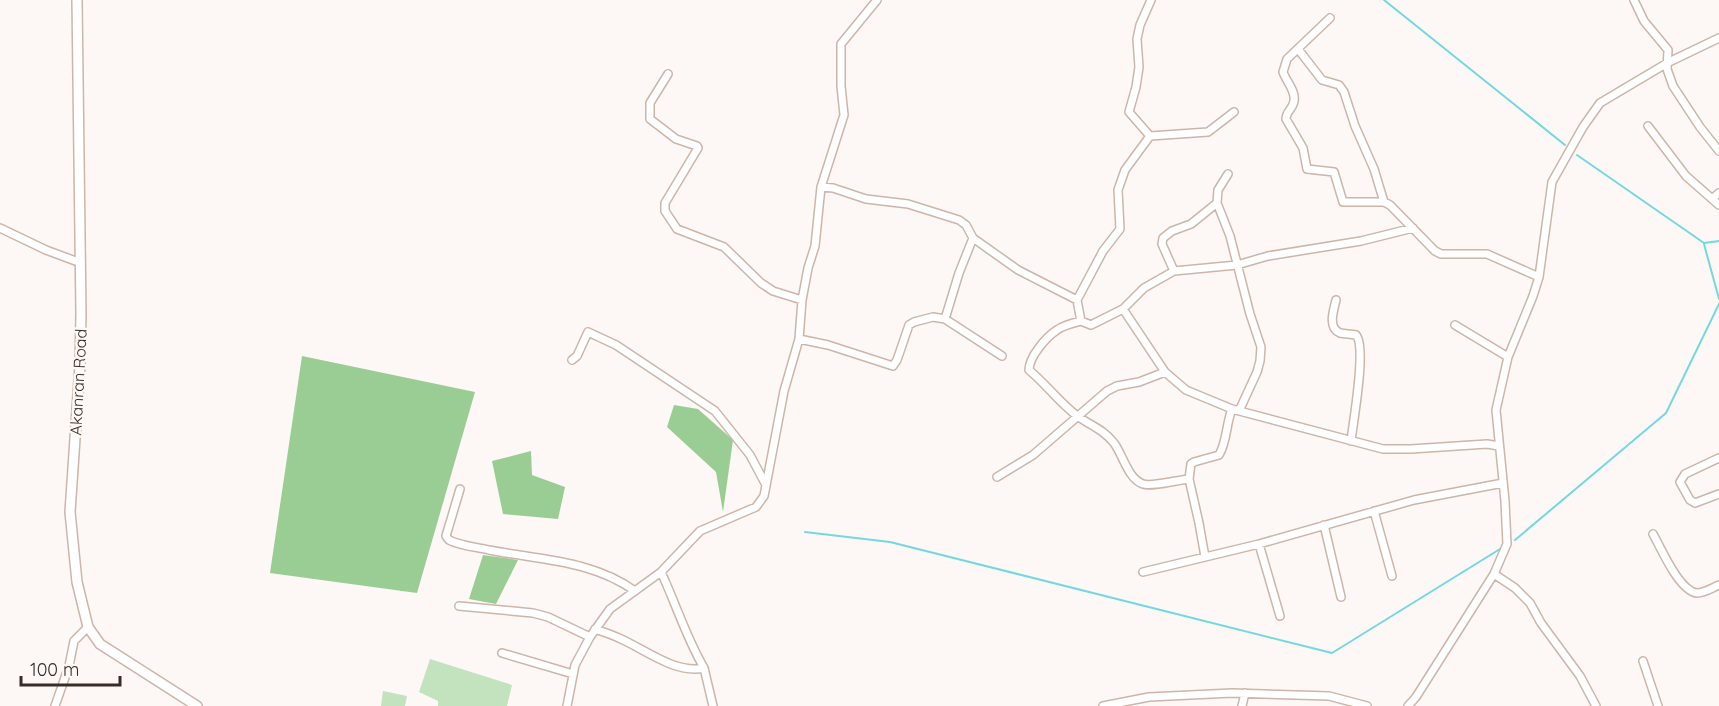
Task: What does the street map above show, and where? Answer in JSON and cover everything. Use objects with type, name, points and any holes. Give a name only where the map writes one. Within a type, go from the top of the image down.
[{"type":"main road","name":"Akanran Road","points":[[77,0],[81,263],[80,365],[70,512],[77,582],[88,627],[100,644],[197,706]]},
{"type":"street","points":[[567,706],[575,665],[595,629],[610,609],[661,572],[700,531],[756,507],[764,496],[784,391],[799,339],[802,300],[815,246],[821,187],[844,116],[841,44],[877,0]]},
{"type":"street","points":[[1150,136],[1129,112],[1139,67],[1137,39],[1140,25],[1151,0]]},
{"type":"street","points":[[1634,1],[1644,21],[1668,50],[1667,69],[1673,86],[1719,151]]},
{"type":"street","points":[[1330,18],[1285,63],[1283,72],[1294,95],[1294,101],[1286,114],[1286,119],[1303,148],[1305,167],[1310,171],[1334,172],[1343,202],[1384,202],[1390,205],[1441,254],[1487,254],[1539,277]]},
{"type":"street","points":[[1408,706],[1494,574],[1507,544],[1496,410],[1508,357],[1539,277],[1552,182],[1583,127],[1600,103],[1669,62],[1719,38]]},
{"type":"street","points":[[1298,49],[1322,80],[1339,85],[1344,92],[1355,126],[1374,169],[1384,202]]},
{"type":"street","points":[[668,74],[650,103],[650,118],[676,140],[698,148],[665,203],[665,211],[669,220],[680,231],[724,247],[761,283],[773,291],[802,300]]},
{"type":"street","points":[[1081,321],[1077,300],[1103,251],[1120,229],[1118,190],[1125,170],[1150,136],[1208,132],[1234,112]]},
{"type":"street","points":[[1648,126],[1686,176],[1719,206]]},
{"type":"street","points":[[1205,558],[1189,479],[1191,464],[1219,455],[1222,451],[1236,410],[1257,372],[1261,347],[1230,236],[1217,203],[1218,190],[1227,174]]},
{"type":"street","points":[[821,187],[833,188],[866,199],[908,204],[959,220],[966,225],[973,238],[1018,270],[1077,300]]},
{"type":"street","points":[[1712,199],[1719,193]]},
{"type":"street","points":[[1174,271],[1162,244],[1163,238],[1172,231],[1191,224],[1217,203]]},
{"type":"street","points":[[0,228],[46,250],[81,263]]},
{"type":"street","points":[[1189,479],[1152,485],[1143,484],[1133,478],[1112,441],[1094,424],[1077,416],[1028,368],[1050,336],[1060,328],[1081,321],[1091,324],[1123,309],[1144,288],[1174,271],[1237,265],[1268,256],[1369,239],[1413,228]]},
{"type":"street","points":[[945,319],[973,238]]},
{"type":"street","points":[[1336,300],[1332,317],[1335,330],[1338,333],[1356,335],[1360,340],[1360,377],[1351,441]]},
{"type":"street","points":[[1123,309],[1165,372],[1186,390],[1236,410],[1383,449],[1487,444],[1498,446]]},
{"type":"street","points":[[799,339],[828,345],[893,366],[902,351],[909,326],[914,322],[933,317],[945,319],[1002,356]]},
{"type":"street","points":[[1455,325],[1508,357]]},
{"type":"street","points":[[572,360],[577,356],[588,332],[616,345],[652,367],[715,411],[750,455],[766,485]]},
{"type":"street","points":[[997,477],[1033,455],[1107,391],[1165,372]]},
{"type":"street","points":[[1719,458],[1684,474],[1680,482],[1690,500],[1695,502],[1719,494]]},
{"type":"street","points":[[1143,572],[1258,544],[1414,500],[1503,483]]},
{"type":"street","points":[[460,489],[446,536],[449,540],[506,554],[562,561],[623,582],[635,591]]},
{"type":"street","points":[[1374,511],[1392,576]]},
{"type":"street","points":[[1324,525],[1341,597]]},
{"type":"street","points":[[1653,534],[1674,573],[1693,592],[1700,593],[1719,585]]},
{"type":"street","points":[[1258,544],[1280,616]]},
{"type":"street","points":[[661,572],[679,611],[690,644],[704,668],[713,706]]},
{"type":"street","points":[[1494,574],[1515,588],[1530,603],[1541,623],[1580,676],[1596,706]]},
{"type":"street","points":[[459,606],[548,617],[590,637]]},
{"type":"street","points":[[55,706],[69,666],[74,641],[88,627]]},
{"type":"street","points":[[595,629],[671,664],[687,669],[704,668]]},
{"type":"street","points":[[502,653],[573,674]]},
{"type":"street","points":[[1643,661],[1658,706]]},
{"type":"street","points":[[1242,706],[1245,693]]},
{"type":"street","points":[[1103,706],[1149,697],[1245,693],[1329,696],[1367,706]]},
{"type":"green space","points":[[302,356],[475,392],[417,593],[270,573]]},
{"type":"green space","points":[[674,405],[698,409],[733,440],[723,512],[716,472],[667,427]]},
{"type":"green space","points":[[531,451],[532,475],[565,487],[558,519],[503,514],[492,461]]},
{"type":"green space","points":[[483,555],[518,560],[496,604],[469,599]]},
{"type":"green space","points":[[430,659],[512,685],[507,706],[438,706],[438,701],[419,692]]},
{"type":"green space","points":[[383,691],[407,696],[405,706],[381,706]]},
{"type":"waterway","points":[[1384,0],[1565,145]]},
{"type":"waterway","points":[[1577,155],[1704,243],[1719,241]]},
{"type":"waterway","points":[[1704,244],[1719,299]]},
{"type":"waterway","points":[[1515,540],[1666,413],[1719,304]]},
{"type":"waterway","points":[[805,532],[890,542],[1332,653],[1500,549]]}]
